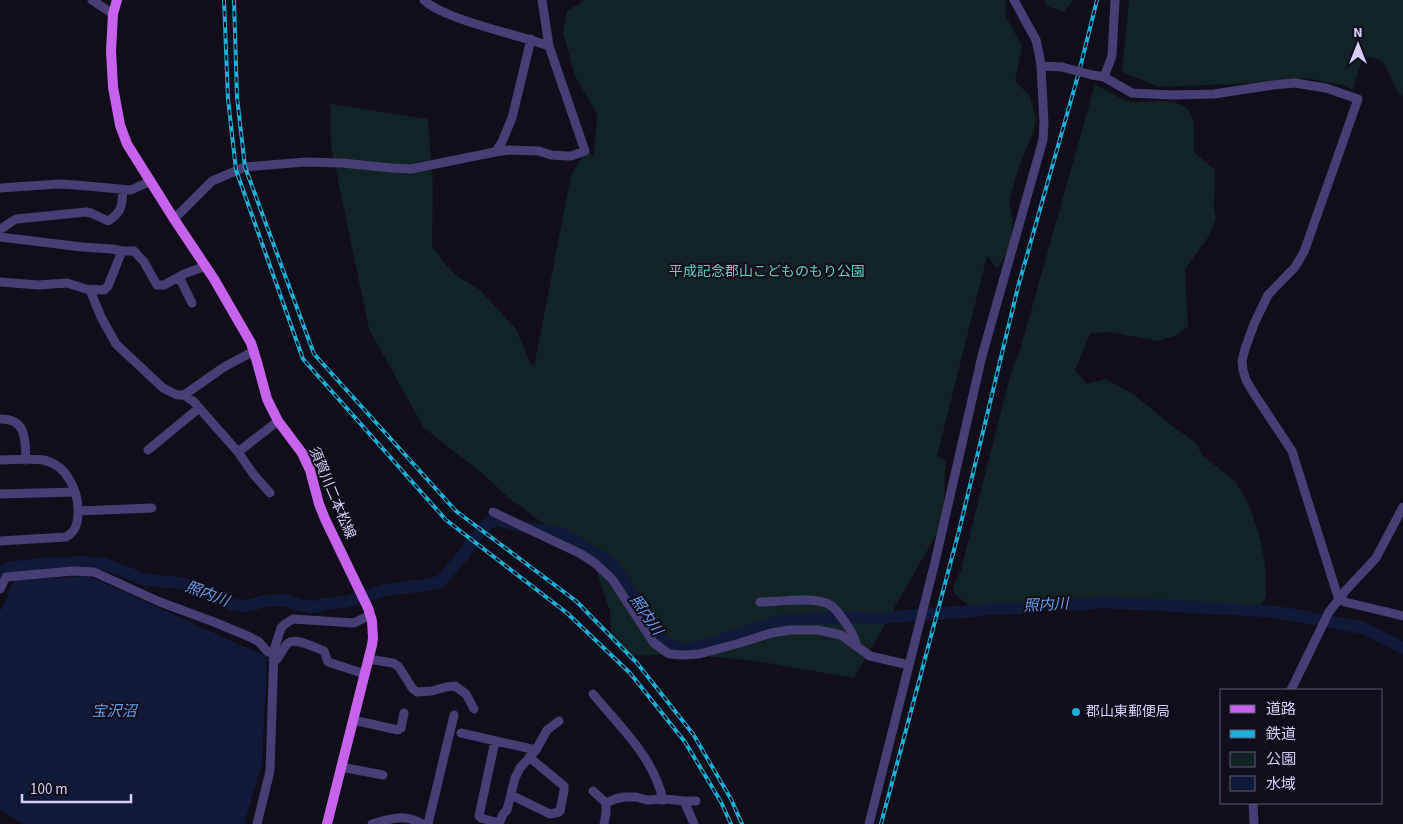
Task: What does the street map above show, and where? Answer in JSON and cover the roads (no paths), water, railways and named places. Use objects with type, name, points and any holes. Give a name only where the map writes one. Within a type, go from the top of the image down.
[{"type":"main road","name":"須賀川二本松線","points":[[117,0],[113,14],[111,51],[113,87],[120,125],[128,144],[234,311],[251,343],[267,399],[278,421],[302,453],[310,470],[325,519],[370,612],[373,638],[326,824]]},
{"type":"street","points":[[92,0],[113,14]]},
{"type":"street","points":[[424,0],[433,7],[464,21],[531,39],[549,46]]},
{"type":"street","points":[[869,824],[935,562],[982,356],[1043,140],[1041,66],[1036,40],[1014,0]]},
{"type":"street","points":[[1104,77],[1112,56],[1115,0]]},
{"type":"street","points":[[174,219],[212,180],[245,167],[306,162],[411,169],[509,150],[539,151],[550,155],[571,156],[584,151],[549,46],[544,1]]},
{"type":"street","points":[[495,152],[502,142],[512,118],[531,39]]},
{"type":"street","points":[[1041,66],[1062,67],[1104,77],[1132,93],[1172,95],[1214,94],[1295,83],[1326,88],[1358,99],[1304,252],[1295,267],[1268,294],[1244,349],[1242,361],[1249,386],[1292,452],[1336,592],[1340,599],[1345,602],[1403,616]]},
{"type":"street","points":[[0,188],[60,184],[131,190],[151,181]]},
{"type":"street","points":[[1,232],[12,220],[17,219],[86,212],[108,221],[115,217],[121,209],[123,190]]},
{"type":"street","points":[[1,232],[82,247],[134,252],[144,262],[157,285],[164,285],[206,266]]},
{"type":"street","points":[[0,282],[38,285],[67,283],[90,290],[104,290],[108,286],[122,251]]},
{"type":"street","points":[[179,277],[192,303]]},
{"type":"street","points":[[90,290],[101,317],[116,344],[163,388],[177,395],[184,395],[189,398],[238,452],[254,475],[270,493]]},
{"type":"street","points":[[184,395],[224,367],[254,351]]},
{"type":"street","points":[[148,450],[199,408]]},
{"type":"street","points":[[0,419],[12,420],[21,427],[25,440],[26,460]]},
{"type":"street","points":[[238,452],[278,421]]},
{"type":"street","points":[[0,460],[44,460],[66,474],[73,485],[78,499],[78,522],[72,534],[66,537],[0,541]]},
{"type":"street","points":[[0,494],[75,492]]},
{"type":"street","points":[[1291,689],[1324,620],[1376,558],[1403,507]]},
{"type":"street","points":[[78,511],[152,508]]},
{"type":"street","points":[[494,512],[581,554],[596,564],[612,579],[654,643],[669,654],[683,656],[699,654],[771,633],[790,630],[818,630],[840,636],[870,656],[908,665]]},
{"type":"street","points":[[0,589],[6,577],[73,571],[94,572],[160,602],[250,637],[259,642],[276,660],[288,644],[302,642],[324,652],[328,662],[365,674]]},
{"type":"street","points":[[760,602],[817,600],[828,603],[848,626],[857,647]]},
{"type":"street","points":[[257,824],[270,771],[274,657],[276,642],[282,628],[293,619],[354,623],[366,617],[370,612]]},
{"type":"street","points":[[368,659],[394,663],[399,667],[409,685],[417,692],[455,686],[466,694],[474,709]]},
{"type":"street","points":[[593,694],[638,746],[659,782],[663,800]]},
{"type":"street","points":[[353,720],[398,730],[401,728],[404,713]]},
{"type":"street","points":[[428,824],[454,715]]},
{"type":"street","points":[[495,740],[478,816],[499,823],[507,810],[515,778],[520,768],[536,750],[547,730],[559,721]]},
{"type":"street","points":[[461,733],[536,750]]},
{"type":"street","points":[[511,795],[552,814],[560,811],[564,786],[529,757]]},
{"type":"street","points":[[341,767],[382,775]]},
{"type":"street","points":[[593,791],[606,803],[604,824]]},
{"type":"street","points":[[606,803],[624,797],[647,800],[696,801]]},
{"type":"street","points":[[684,801],[694,824]]},
{"type":"street","points":[[1253,804],[1254,824]]},
{"type":"street","points":[[372,824],[400,816],[411,818],[422,824]]},
{"type":"water","name":"宝沢沼","points":[[89,576],[267,657],[262,764],[244,824],[24,824],[0,810],[0,612],[14,580]]},
{"type":"waterway","name":"照内川","points":[[0,573],[9,568],[40,564],[82,562],[105,564],[146,580],[182,583],[232,605],[247,606],[265,601],[284,600],[302,606],[316,607],[345,602],[385,590],[440,582],[485,526],[498,520],[527,528],[561,533],[605,559],[619,573],[659,636],[672,646],[685,649],[716,642],[771,623],[789,620],[847,617],[881,618],[986,609],[1023,608],[1053,603],[1078,605],[1102,602],[1266,611],[1295,615],[1363,628],[1403,648]]},
{"type":"railway","points":[[224,0],[228,99],[236,170],[303,359],[446,520],[567,613],[630,673],[685,742],[721,802],[731,824]]},
{"type":"railway","points":[[234,0],[237,97],[245,167],[314,354],[456,511],[576,601],[637,663],[693,734],[731,799],[742,824]]},
{"type":"railway","points":[[881,824],[959,531],[1018,287],[1079,72],[1097,0]]},
{"type":"place","name":"郡山東郵便局","points":[[1076,712]]},
{"type":"park label","name":"平成記念郡山こどものもり公園","points":[[767,272]]}]
